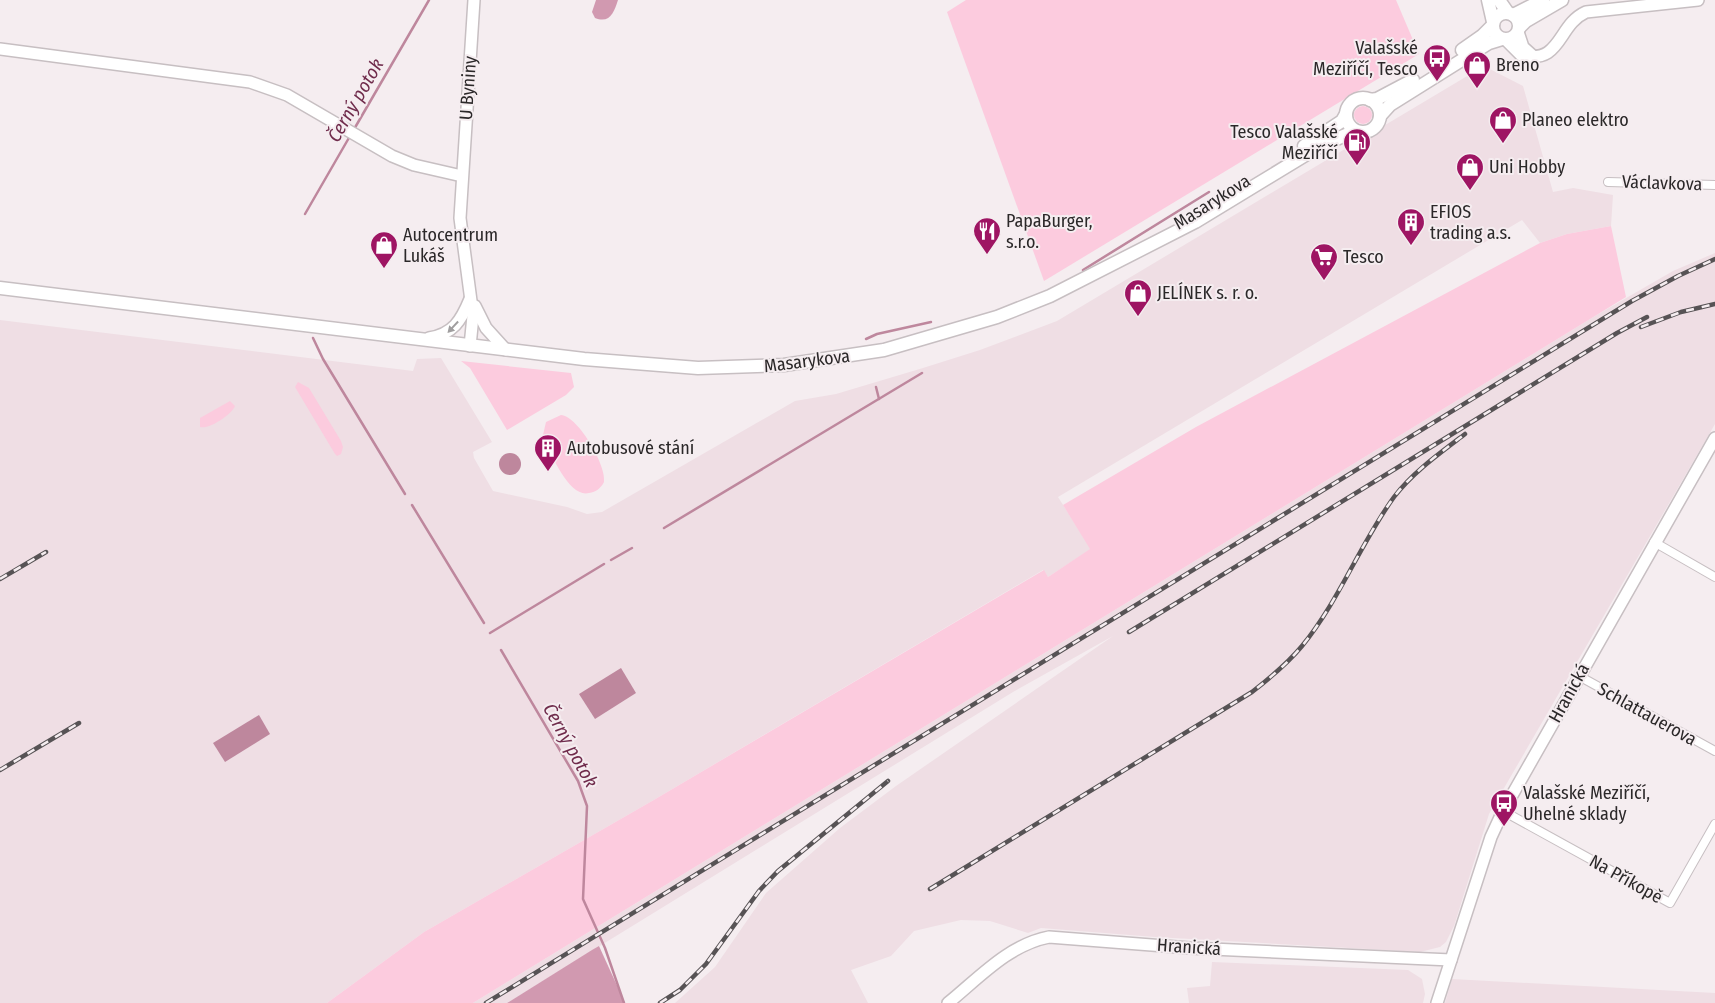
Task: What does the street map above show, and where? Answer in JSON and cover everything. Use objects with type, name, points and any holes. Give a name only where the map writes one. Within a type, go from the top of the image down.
[{"type":"main road","points":[[1488,0],[1494,32],[1504,39],[1513,38],[1526,21],[1562,0]]},
{"type":"main road","points":[[1499,0],[1518,21],[1518,30]]},
{"type":"main road","points":[[1493,23],[1499,15],[1510,14],[1543,0]]},
{"type":"main road","name":"Masarykova","points":[[1126,256],[1342,121],[1347,108],[1354,100],[1364,98],[1370,100],[1377,99],[1401,88],[1471,44],[1493,23]]},
{"type":"main road","name":"Masarykova","points":[[0,288],[584,360],[698,368],[756,368],[813,362],[884,350],[997,317],[1050,296],[1195,222],[1320,146],[1355,131],[1365,132],[1371,130],[1390,105],[1489,43],[1504,39]]},
{"type":"main road","points":[[1370,100],[1378,107],[1380,116]]},
{"type":"main road","points":[[1346,114],[1348,124],[1355,131]]},
{"type":"street","name":"U Byniny","points":[[471,297],[462,235],[462,176],[474,0]]},
{"type":"street","points":[[1504,39],[1518,53],[1533,56],[1543,55],[1551,51],[1570,24],[1586,12],[1698,0]]},
{"type":"street","points":[[1518,30],[1523,47],[1533,56]]},
{"type":"street","points":[[0,49],[250,82],[287,96],[392,156],[414,165],[462,176]]},
{"type":"street","name":"Václavkova","points":[[1608,182],[1715,184]]},
{"type":"street","points":[[422,339],[444,336],[450,331],[464,313],[471,297]]},
{"type":"street","points":[[470,346],[473,316],[471,297]]},
{"type":"street","points":[[471,297],[486,328],[506,350]]},
{"type":"street","name":"Hranická","points":[[1437,1003],[1491,837],[1502,811],[1715,438]]},
{"type":"street","points":[[1654,542],[1715,577]]},
{"type":"street","name":"Schlattauerova","points":[[1579,676],[1715,752]]},
{"type":"street","name":"Na Příkopě","points":[[1502,811],[1670,903],[1715,824]]},
{"type":"street","name":"Hranická","points":[[948,1003],[1012,951],[1030,942],[1049,937],[1190,948],[1451,960]]},
{"type":"shaded area","points":[[596,0],[618,0],[611,16],[600,19],[595,18],[592,12]]},
{"type":"shaded area","points":[[966,0],[1396,0],[1419,54],[1044,281],[947,12]]},
{"type":"shaded area","points":[[1484,66],[1523,86],[1553,192],[1573,188],[1613,195],[1611,226],[1567,234],[1540,243],[1522,220],[1058,497],[1091,549],[1048,577],[1043,570],[652,801],[424,932],[327,1003],[0,1003],[0,320],[413,371],[417,359],[441,358],[492,442],[473,452],[474,458],[493,491],[567,507],[587,514],[602,512],[795,401],[836,394],[923,368],[980,350],[1057,321]]},
{"type":"shaded area","points":[[1359,106],[1367,106],[1372,111],[1370,122],[1359,124],[1354,119],[1354,111]]},
{"type":"shaded area","points":[[1611,226],[1626,297],[473,1003],[327,1003],[424,932],[652,801],[1044,570],[1048,577],[1090,549],[1063,505],[1196,427],[1540,243],[1567,234]]},
{"type":"shaded area","points":[[1715,253],[1715,424],[1489,814],[1454,926],[1446,942],[1440,947],[1420,952],[1155,937],[1041,928],[1028,933],[990,921],[961,920],[914,931],[891,956],[851,970],[868,1003],[675,1003],[715,967],[766,893],[840,828],[896,786],[1113,636],[1013,692],[507,1003],[473,1003],[1595,316],[1673,271]]},
{"type":"shaded area","points":[[461,361],[571,373],[574,387],[566,395],[507,430],[470,368]]},
{"type":"shaded area","points":[[298,382],[309,388],[341,441],[343,447],[341,454],[337,456],[335,454],[295,387]]},
{"type":"shaded area","points":[[230,401],[235,406],[230,413],[214,424],[200,427],[200,418]]},
{"type":"shaded area","points":[[561,415],[568,418],[583,432],[601,465],[604,482],[594,492],[582,493],[569,483],[557,466],[545,443],[543,435],[546,422]]},
{"type":"shaded area","points":[[510,453],[518,456],[521,464],[518,472],[510,475],[502,472],[499,464],[502,456]]},
{"type":"shaded area","points":[[621,668],[636,693],[595,719],[579,694]]},
{"type":"shaded area","points":[[259,715],[270,734],[225,762],[213,743]]},
{"type":"shaded area","points":[[599,946],[625,1003],[507,1003],[592,950]]},
{"type":"shaded area","points":[[1212,962],[1408,970],[1422,979],[1425,994],[1423,1003],[1189,1003],[1187,988],[1210,986]]},
{"type":"shaded area","points":[[1452,979],[1715,993],[1715,1003],[1445,1003]]},
{"type":"waterway","name":"Černý potok","points":[[353,131],[429,0]]},
{"type":"waterway","name":"Černý potok","points":[[305,214],[350,136]]},
{"type":"waterway","points":[[1083,270],[1209,192]]},
{"type":"waterway","points":[[866,339],[877,334],[931,322]]},
{"type":"waterway","name":"Černý potok","points":[[313,338],[323,359],[405,494]]},
{"type":"waterway","points":[[664,528],[922,373]]},
{"type":"waterway","points":[[876,387],[879,399]]},
{"type":"waterway","name":"Černý potok","points":[[412,505],[484,623]]},
{"type":"waterway","points":[[611,560],[632,548]]},
{"type":"waterway","points":[[490,633],[604,564]]},
{"type":"waterway","name":"Černý potok","points":[[501,650],[578,781],[587,806],[583,899],[605,948],[624,1003]]},
{"type":"railway","points":[[486,1003],[1632,301],[1678,276],[1715,259]]},
{"type":"railway","points":[[1641,327],[1681,312],[1715,304]]},
{"type":"railway","points":[[1129,632],[1617,333],[1647,317]]},
{"type":"railway","points":[[930,889],[1252,692],[1272,676],[1297,652],[1315,629],[1370,534],[1401,488],[1418,471],[1465,434]]},
{"type":"railway","points":[[0,579],[46,552]]},
{"type":"railway","points":[[0,770],[79,723]]},
{"type":"railway","points":[[660,1003],[680,990],[706,964],[759,891],[778,871],[888,781]]},
{"type":"place","name":"Valašské Meziříčí, Tesco","points":[[1437,82]]},
{"type":"place","name":"Breno","points":[[1477,89]]},
{"type":"place","name":"Planeo elektro","points":[[1503,144]]},
{"type":"place","name":"Tesco Valašské Meziříčí","points":[[1357,166]]},
{"type":"place","name":"Uni Hobby","points":[[1470,191]]},
{"type":"place","name":"EFIOS trading a.s.","points":[[1411,246]]},
{"type":"place","name":"PapaBurger, s.r.o.","points":[[987,255]]},
{"type":"place","name":"Autocentrum Lukáš","points":[[384,269]]},
{"type":"place","name":"Tesco","points":[[1324,281]]},
{"type":"place","name":"JELÍNEK s. r. o.","points":[[1138,317]]},
{"type":"place","name":"Autobusové stání","points":[[548,472]]},
{"type":"place","name":"Valašské Meziříčí, Uhelné sklady","points":[[1504,827]]}]
